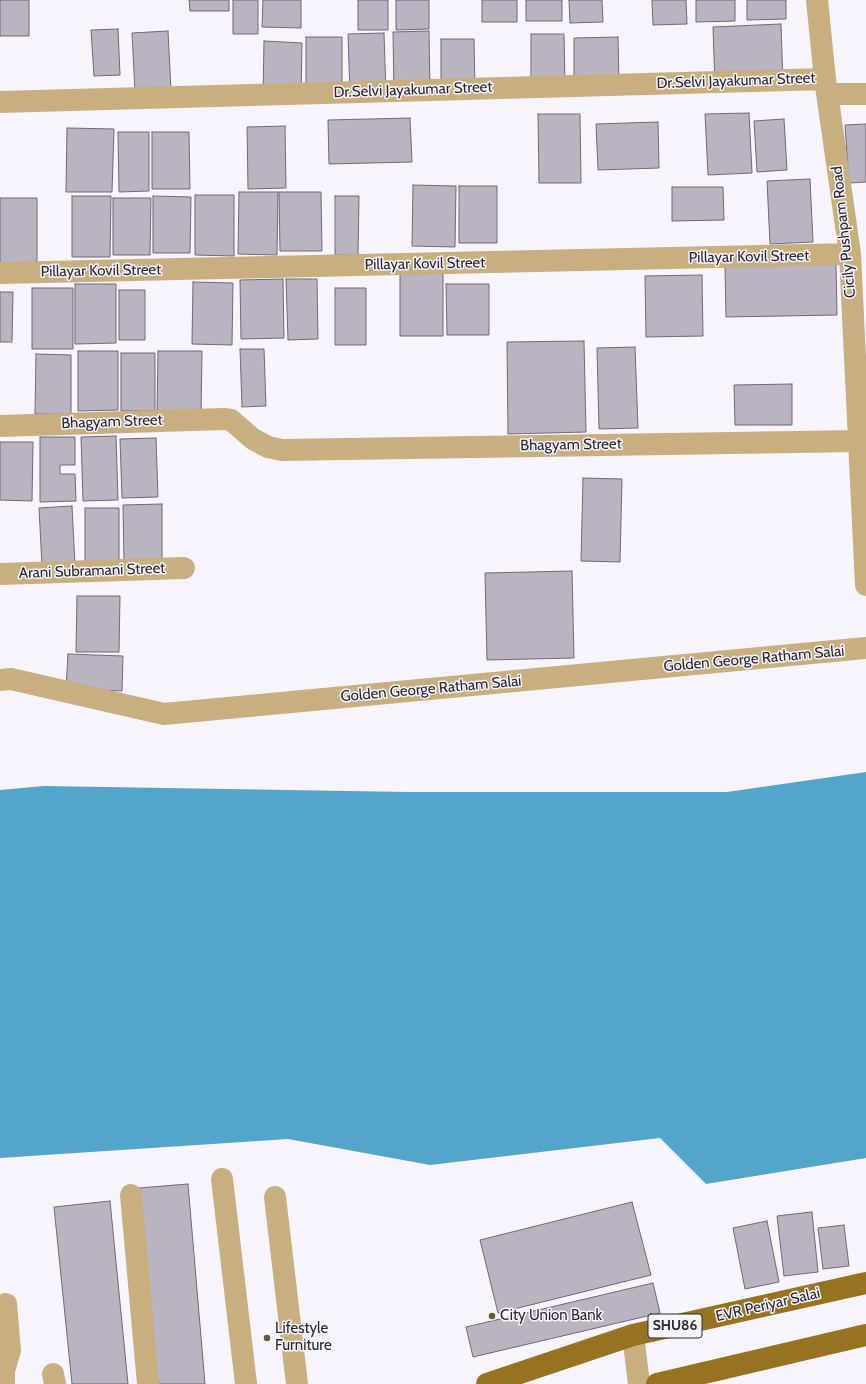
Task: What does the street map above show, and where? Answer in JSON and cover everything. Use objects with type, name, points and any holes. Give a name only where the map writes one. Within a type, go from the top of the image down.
[{"type":"main road","name":"EVR Periyar Salai","points":[[487,1384],[633,1336],[866,1283]]},
{"type":"main road","points":[[657,1384],[866,1335]]},
{"type":"street","name":"Cicily Pushpam Road","points":[[817,0],[826,86],[850,254],[866,585]]},
{"type":"street","name":"Dr.Selvi Jayakumar Street","points":[[0,102],[826,86],[866,94]]},
{"type":"street","name":"Pillayar Kovil Street","points":[[0,273],[850,254]]},
{"type":"street","name":"Bhagyam Street","points":[[0,426],[224,418],[231,420],[253,439],[268,447],[282,450],[860,441]]},
{"type":"street","name":"Arani Subramani Street","points":[[0,574],[184,568]]},
{"type":"street","name":"Golden George Ratham Salai","points":[[0,680],[11,679],[164,714],[866,648]]},
{"type":"street","points":[[222,1179],[246,1384]]},
{"type":"street","points":[[131,1195],[148,1384]]},
{"type":"street","points":[[275,1197],[297,1384]]},
{"type":"street","points":[[4,1384],[4,1371],[10,1350],[6,1304]]},
{"type":"street","points":[[633,1336],[639,1384]]},
{"type":"water","points":[[866,772],[866,1158],[706,1184],[660,1138],[430,1165],[288,1139],[0,1158],[0,790],[44,786],[409,792],[727,792]]},
{"type":"building","points":[[0,0],[29,0],[29,36],[0,36]]},
{"type":"building","points":[[189,0],[229,0],[229,11],[190,11]]},
{"type":"building","points":[[233,0],[258,0],[258,34],[233,34]]},
{"type":"building","points":[[263,0],[301,0],[301,28],[262,27]]},
{"type":"building","points":[[358,0],[388,0],[388,30],[358,30]]},
{"type":"building","points":[[396,0],[429,0],[429,29],[396,30]]},
{"type":"building","points":[[482,0],[517,0],[517,22],[482,22]]},
{"type":"building","points":[[526,0],[562,0],[562,21],[526,21]]},
{"type":"building","points":[[569,0],[602,0],[603,22],[570,23]]},
{"type":"building","points":[[652,0],[686,0],[687,24],[653,25]]},
{"type":"building","points":[[696,0],[735,0],[735,21],[696,22]]},
{"type":"building","points":[[747,0],[786,0],[786,19],[747,20]]},
{"type":"building","points":[[781,24],[783,84],[715,86],[713,27]]},
{"type":"building","points":[[118,29],[120,75],[94,76],[91,30]]},
{"type":"building","points":[[168,31],[171,90],[135,92],[132,33]]},
{"type":"building","points":[[429,31],[430,94],[394,94],[393,32]]},
{"type":"building","points":[[384,33],[386,93],[350,94],[348,34]]},
{"type":"building","points":[[531,34],[564,34],[565,85],[531,85]]},
{"type":"building","points":[[306,37],[342,37],[342,97],[306,98]]},
{"type":"building","points":[[618,37],[619,85],[574,86],[574,38]]},
{"type":"building","points":[[441,39],[474,39],[475,92],[441,92]]},
{"type":"building","points":[[264,41],[302,43],[301,98],[263,97]]},
{"type":"building","points":[[749,113],[752,173],[708,175],[705,114]]},
{"type":"building","points":[[538,114],[580,114],[581,183],[539,183]]},
{"type":"building","points":[[410,118],[412,162],[329,164],[328,120]]},
{"type":"building","points":[[784,119],[787,170],[757,172],[754,121]]},
{"type":"building","points":[[658,122],[659,168],[598,170],[596,124]]},
{"type":"building","points":[[866,124],[866,182],[849,183],[845,125]]},
{"type":"building","points":[[285,126],[286,188],[248,189],[247,127]]},
{"type":"building","points":[[67,128],[114,129],[112,192],[66,192]]},
{"type":"building","points":[[118,132],[149,132],[149,191],[119,192]]},
{"type":"building","points":[[152,132],[189,132],[190,189],[152,189]]},
{"type":"building","points":[[810,179],[813,242],[770,244],[767,181]]},
{"type":"building","points":[[413,185],[456,186],[455,247],[412,246]]},
{"type":"building","points":[[459,186],[497,186],[497,243],[459,243]]},
{"type":"building","points":[[672,187],[723,187],[724,220],[672,221]]},
{"type":"building","points":[[239,192],[278,192],[277,255],[238,254]]},
{"type":"building","points":[[279,192],[321,192],[322,251],[280,251]]},
{"type":"building","points":[[195,195],[234,195],[234,256],[195,255]]},
{"type":"building","points":[[72,196],[111,196],[110,257],[72,257]]},
{"type":"building","points":[[153,196],[191,197],[190,253],[153,253]]},
{"type":"building","points":[[335,196],[359,196],[358,255],[335,255]]},
{"type":"building","points":[[0,198],[37,198],[37,265],[0,264]]},
{"type":"building","points":[[113,198],[151,198],[150,255],[113,255]]},
{"type":"building","points":[[836,264],[837,315],[726,317],[725,266]]},
{"type":"building","points":[[443,272],[443,336],[400,336],[400,273]]},
{"type":"building","points":[[702,275],[703,336],[646,337],[645,276]]},
{"type":"building","points":[[283,279],[284,338],[241,339],[240,280]]},
{"type":"building","points":[[286,279],[317,279],[318,339],[288,340]]},
{"type":"building","points":[[193,282],[233,283],[232,345],[192,344]]},
{"type":"building","points":[[75,284],[116,284],[116,343],[75,344]]},
{"type":"building","points":[[446,284],[489,284],[489,335],[447,335]]},
{"type":"building","points":[[32,288],[73,288],[73,349],[32,349]]},
{"type":"building","points":[[335,288],[366,288],[366,345],[335,345]]},
{"type":"building","points":[[119,290],[145,290],[145,340],[119,340]]},
{"type":"building","points":[[0,292],[13,292],[12,342],[0,342]]},
{"type":"building","points":[[584,341],[586,432],[508,434],[507,342]]},
{"type":"building","points":[[635,347],[638,428],[599,429],[597,348]]},
{"type":"building","points":[[240,349],[264,349],[266,406],[242,407]]},
{"type":"building","points":[[78,351],[118,351],[118,410],[78,411]]},
{"type":"building","points":[[158,351],[202,351],[201,415],[157,414]]},
{"type":"building","points":[[121,353],[155,353],[155,411],[121,411]]},
{"type":"building","points":[[36,354],[71,355],[71,414],[35,414]]},
{"type":"building","points":[[792,384],[792,425],[735,425],[734,385]]},
{"type":"building","points":[[116,436],[118,500],[83,501],[81,437]]},
{"type":"building","points":[[40,437],[75,437],[75,465],[60,465],[60,474],[75,474],[76,501],[40,502]]},
{"type":"building","points":[[156,438],[158,497],[122,498],[120,439]]},
{"type":"building","points":[[0,442],[33,442],[32,501],[0,500]]},
{"type":"building","points":[[583,478],[622,479],[620,562],[581,561]]},
{"type":"building","points":[[162,504],[162,562],[124,563],[123,505]]},
{"type":"building","points":[[72,506],[75,565],[42,566],[39,508]]},
{"type":"building","points":[[85,508],[119,508],[119,564],[85,564]]},
{"type":"building","points":[[572,571],[574,658],[487,660],[485,573]]},
{"type":"building","points":[[77,596],[120,596],[119,652],[76,652]]},
{"type":"building","points":[[68,654],[123,656],[122,691],[66,689]]},
{"type":"building","points":[[188,1184],[205,1384],[155,1384],[139,1188]]},
{"type":"building","points":[[110,1201],[128,1384],[72,1384],[54,1207]]},
{"type":"building","points":[[632,1202],[651,1275],[498,1313],[480,1240]]},
{"type":"building","points":[[812,1212],[818,1272],[784,1276],[777,1216]]},
{"type":"building","points":[[767,1221],[779,1282],[745,1289],[733,1228]]},
{"type":"building","points":[[844,1225],[849,1266],[823,1269],[818,1228]]},
{"type":"building","points":[[653,1283],[660,1313],[473,1357],[466,1327]]},
{"type":"place","name":"City Union Bank","points":[[492,1316]]},
{"type":"place","name":"Lifestyle Furniture","points":[[267,1338]]}]
